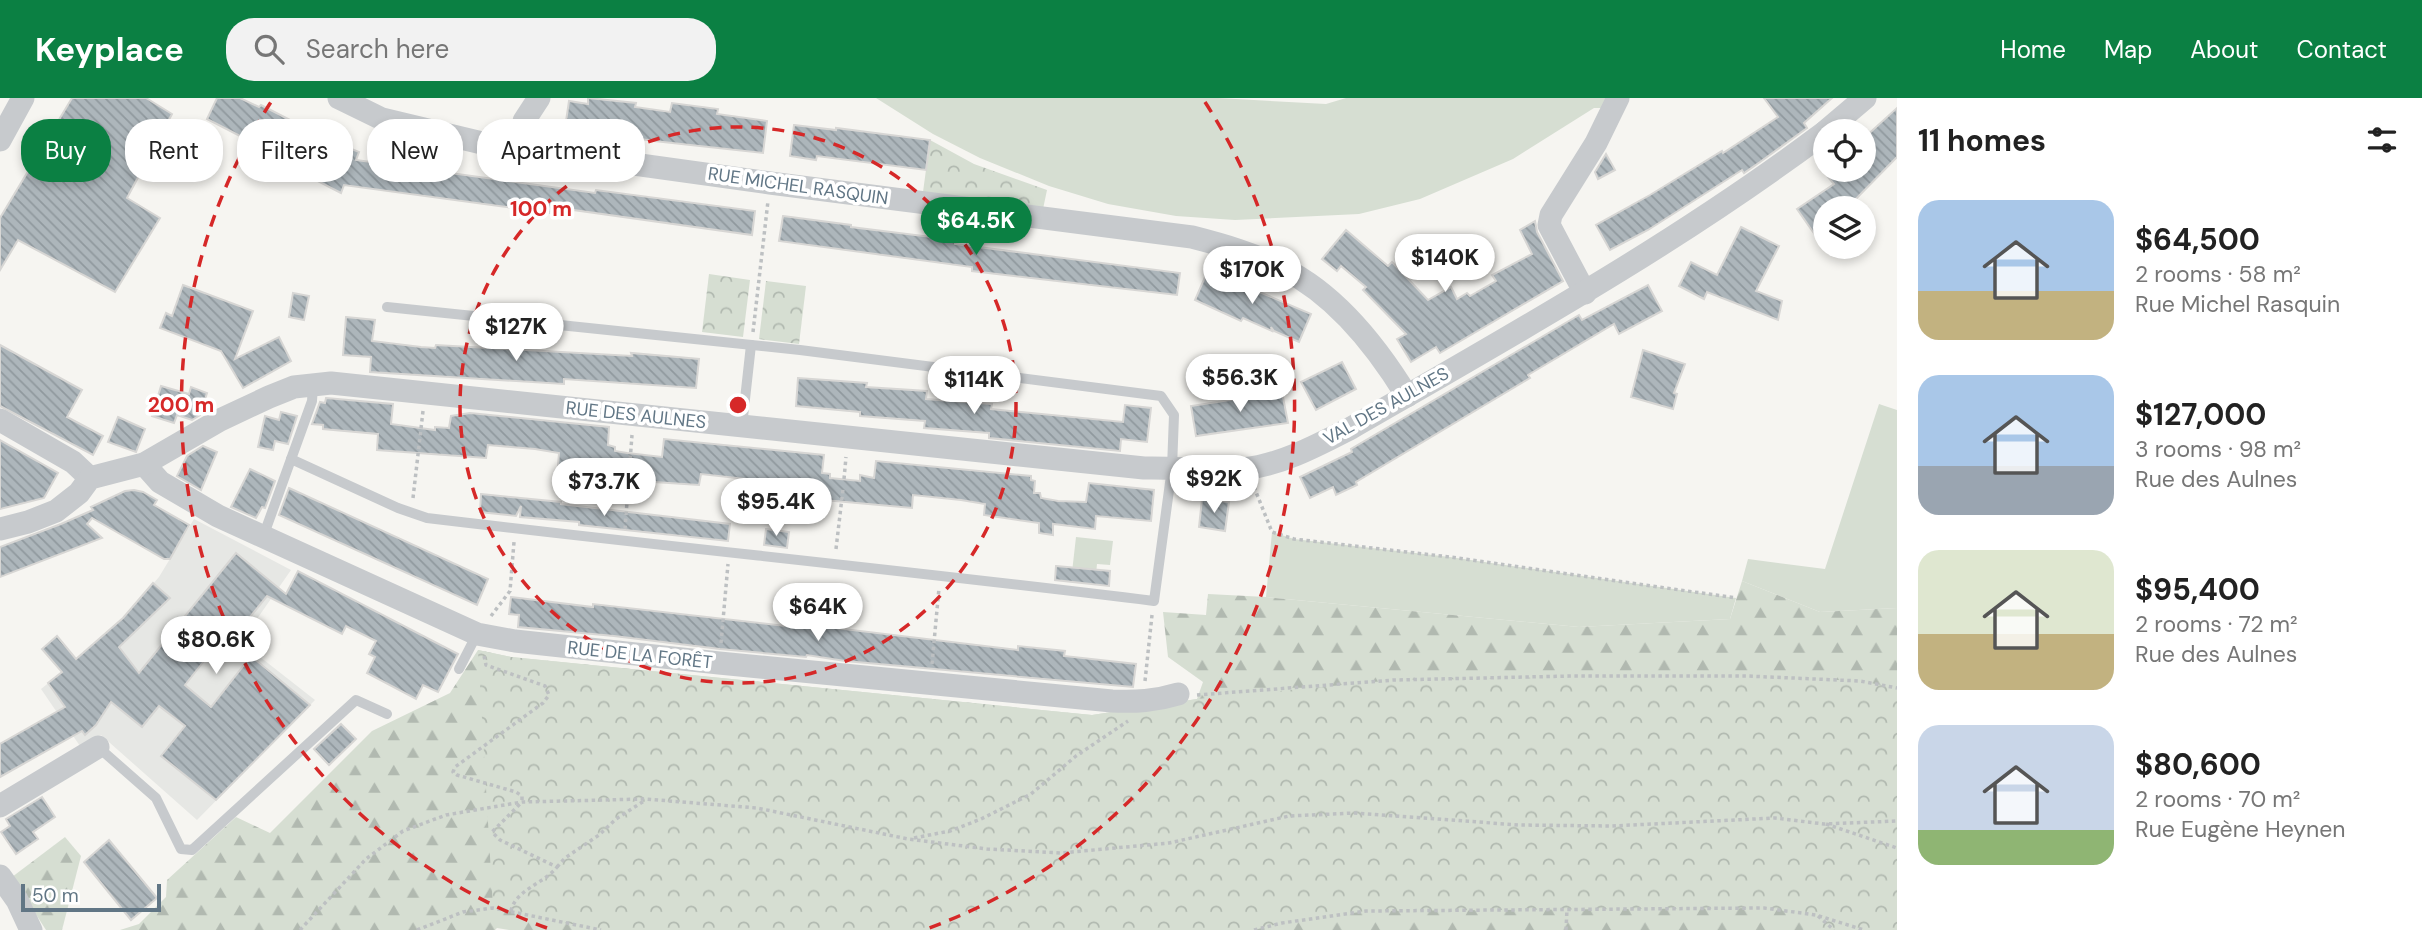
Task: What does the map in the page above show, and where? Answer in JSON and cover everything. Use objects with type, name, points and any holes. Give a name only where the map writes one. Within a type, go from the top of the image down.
[{"type":"street","points":[[0,140],[23,98]]},
{"type":"street","name":"RUE MICHEL RASQUIN","points":[[339,98],[382,119],[477,141]]},
{"type":"street","points":[[525,119],[539,98]]},
{"type":"street","points":[[1585,293],[1549,225],[1551,215],[1596,143],[1618,98]]},
{"type":"street","name":"VAL DES AULNES","points":[[1841,119],[1865,98]]},
{"type":"street","name":"VAL DES AULNES","points":[[1172,468],[1247,468],[1314,447],[1585,293],[1770,174],[1813,142]]},
{"type":"street","name":"RUE MICHEL RASQUIN","points":[[645,165],[1192,237],[1238,250],[1286,270],[1326,299],[1356,326],[1388,365],[1407,396]]},
{"type":"street","name":"RUE DES AULNES","points":[[90,478],[144,464],[220,420],[268,397],[294,387],[331,383],[1144,468],[1172,468]]},
{"type":"street","points":[[0,420],[73,462],[90,478],[79,493],[56,511],[0,529]]},
{"type":"street","name":"RUE DE LA FORÊT","points":[[144,464],[160,482],[218,516],[477,634],[514,641],[719,663],[1140,702],[1178,694]]},
{"type":"street","points":[[0,806],[98,747]]},
{"type":"street","points":[[0,876],[17,900],[31,930]]},
{"type":"lane","points":[[291,459],[411,514],[427,518],[1154,601],[1172,468],[1174,415],[1161,396],[751,345],[387,307]]},
{"type":"lane","points":[[742,426],[751,345]]},
{"type":"lane","points":[[263,537],[312,401],[313,384]]},
{"type":"lane","points":[[460,669],[477,634]]},
{"type":"lane","points":[[98,747],[156,798],[181,849],[192,850],[356,700],[387,714]]},
{"type":"path","points":[[751,345],[770,183]]},
{"type":"path","points":[[411,514],[425,393]]},
{"type":"path","points":[[624,541],[633,415]]},
{"type":"path","points":[[1247,468],[1272,532],[1294,539],[1450,557],[1736,598]]},
{"type":"path","points":[[834,565],[843,489]]},
{"type":"path","points":[[515,528],[510,591],[477,634],[486,665],[545,686],[549,695],[543,703],[455,767],[453,772],[522,796],[522,802],[492,832],[500,840],[557,867]]},
{"type":"path","points":[[719,663],[728,554]]},
{"type":"path","points":[[930,684],[941,575]]},
{"type":"path","points":[[908,839],[981,820],[1031,794],[1076,756],[1137,715],[1144,692],[1154,601]]},
{"type":"path","points":[[1178,694],[1208,695],[1394,680],[1571,676],[1747,676],[1860,681],[1897,688]]},
{"type":"path","points":[[511,911],[512,903],[518,897],[552,874],[565,858],[645,799]]},
{"type":"path","points":[[300,930],[366,859],[403,831],[446,815],[522,802],[645,799],[757,808],[908,839],[987,849],[1061,853],[1169,843],[1289,816],[1355,813],[1519,825],[1612,826],[1775,818],[1824,824],[1897,821]]},
{"type":"path","points":[[1824,824],[1897,848]]},
{"type":"path","points":[[417,930],[463,912],[493,908],[601,930]]},
{"type":"path","points":[[1254,930],[1282,923],[1366,911],[1764,908],[1816,915],[1864,930]]},
{"type":"path","points":[[1566,930],[1567,909]]},
{"type":"path","points":[[1816,915],[1834,930]]},
{"type":"shaded area","points":[[194,519],[291,570],[241,642],[315,700],[197,820],[101,735],[80,746],[41,689],[123,618],[159,577]]},
{"type":"green space","points":[[876,98],[1218,98],[1326,104],[1346,98],[1618,98],[1613,108],[1594,108],[1513,159],[1420,199],[1359,214],[1235,220],[1176,216],[1108,204],[1049,186],[980,158],[933,134]]},
{"type":"green space","points":[[930,140],[974,164],[1047,190],[1043,209],[923,192]]},
{"type":"green space","points":[[709,274],[750,280],[743,337],[702,332]]},
{"type":"green space","points":[[766,281],[806,286],[799,344],[759,339]]},
{"type":"green space","points":[[1879,404],[1897,410],[1897,608],[1820,612],[1742,581],[1748,559],[1825,569]]},
{"type":"green space","points":[[1272,532],[1294,539],[1450,557],[1736,598],[1730,619],[1579,627],[1266,597]]},
{"type":"green space","points":[[1076,537],[1113,541],[1110,565],[1097,564],[1095,584],[1071,581]]},
{"type":"green space","points":[[1742,581],[1820,612],[1897,608],[1897,930],[120,930],[139,924],[166,897],[167,880],[236,817],[270,833],[372,731],[450,693],[478,650],[511,657],[1092,715],[1197,699],[1203,682],[1168,657],[1163,612],[1206,615],[1208,594],[1266,597],[1579,627],[1730,619]]},
{"type":"green space","points":[[478,650],[511,657],[1092,715],[1197,699],[1394,680],[1747,676],[1860,681],[1897,688],[1897,930],[1803,930],[1815,915],[1764,908],[1367,911],[1282,923],[1254,930],[601,930],[493,908]]},
{"type":"green space","points":[[65,837],[81,856],[62,930],[46,930],[12,877]]},
{"type":"building","points":[[72,98],[146,98],[172,114],[169,119],[125,119],[125,182],[136,182],[127,198],[160,218],[115,292],[18,240],[0,270],[0,218],[22,182],[111,182],[111,119],[59,119]]},
{"type":"building","points":[[217,98],[240,98],[288,119],[237,119],[237,134],[223,127],[223,119],[207,119]]},
{"type":"building","points":[[588,98],[636,103],[635,107],[670,112],[672,103],[718,109],[717,114],[767,121],[763,153],[645,140],[645,119],[566,119],[569,101],[588,104]]},
{"type":"building","points":[[1764,98],[1832,98],[1804,123],[1807,128],[1744,173],[1742,170],[1648,230],[1610,250],[1596,225],[1722,151],[1723,153],[1778,117]]},
{"type":"building","points":[[1897,108],[1897,157],[1876,178],[1876,127]]},
{"type":"building","points":[[794,125],[930,140],[926,170],[817,156],[816,160],[790,156]]},
{"type":"building","points":[[353,150],[359,152],[356,160],[367,162],[367,182],[463,182],[463,175],[477,177],[477,182],[515,182],[595,193],[596,190],[755,211],[752,235],[573,210],[572,216],[344,185],[341,193],[320,182],[353,182]]},
{"type":"building","points":[[1606,154],[1615,170],[1598,179],[1595,172]]},
{"type":"building","points":[[1832,182],[1872,182],[1859,196],[1816,196],[1834,184]]},
{"type":"building","points":[[1813,198],[1813,232],[1797,209]]},
{"type":"building","points":[[783,216],[956,240],[955,244],[1180,273],[1177,295],[972,271],[972,267],[779,241]]},
{"type":"building","points":[[1535,221],[1537,232],[1563,281],[1440,353],[1436,347],[1411,362],[1397,339],[1406,334],[1363,290],[1366,287],[1341,266],[1337,271],[1322,259],[1346,230],[1388,266],[1392,262],[1428,300],[1451,287],[1457,299],[1467,293],[1470,296],[1496,281],[1492,275],[1532,254],[1520,230]]},
{"type":"building","points":[[1741,227],[1779,246],[1756,291],[1782,301],[1778,320],[1707,292],[1704,299],[1679,286],[1691,262],[1717,275]]},
{"type":"building","points":[[1208,270],[1311,314],[1299,342],[1274,331],[1271,327],[1272,331],[1243,318],[1241,321],[1195,300]]},
{"type":"building","points":[[183,285],[253,311],[235,359],[279,337],[291,361],[243,388],[221,351],[160,328],[166,313],[172,316]]},
{"type":"building","points":[[1648,285],[1662,311],[1619,334],[1614,324],[1528,375],[1530,378],[1356,482],[1357,485],[1336,495],[1333,487],[1310,498],[1300,477],[1352,452],[1351,449],[1579,315],[1582,320]]},
{"type":"building","points":[[293,293],[309,296],[304,320],[289,317]]},
{"type":"building","points":[[346,317],[375,320],[372,341],[421,347],[435,348],[436,345],[632,356],[631,353],[699,359],[696,388],[564,379],[564,384],[370,372],[371,357],[343,355]]},
{"type":"building","points":[[0,345],[82,390],[67,417],[103,436],[93,455],[0,406]]},
{"type":"building","points":[[1643,350],[1685,364],[1674,393],[1677,394],[1673,409],[1631,397]]},
{"type":"building","points":[[1342,362],[1356,389],[1316,410],[1301,382]]},
{"type":"building","points":[[798,378],[867,383],[866,387],[927,391],[926,399],[992,404],[991,409],[1123,422],[1125,405],[1151,408],[1147,442],[1121,439],[1120,451],[989,438],[989,433],[924,428],[925,421],[860,416],[860,412],[796,406]]},
{"type":"building","points":[[161,386],[189,394],[191,387],[207,393],[200,415],[192,420],[177,415],[174,423],[152,416]]},
{"type":"building","points":[[1282,392],[1288,423],[1196,436],[1191,406]]},
{"type":"building","points":[[326,398],[393,404],[391,424],[435,430],[435,427],[449,428],[451,416],[470,413],[609,427],[608,445],[615,447],[615,451],[627,453],[662,457],[664,439],[824,455],[822,473],[830,474],[830,478],[860,481],[860,475],[874,478],[876,461],[1031,476],[1031,480],[1035,481],[1034,493],[1040,493],[1041,498],[1058,501],[1086,502],[1089,483],[1154,490],[1151,521],[1096,516],[1095,529],[1053,524],[1053,535],[1039,533],[1039,523],[984,515],[985,504],[961,500],[913,495],[912,508],[802,498],[802,495],[772,493],[772,482],[701,474],[699,485],[639,481],[640,475],[558,465],[559,453],[535,449],[488,445],[486,458],[377,450],[378,434],[323,429],[323,425],[312,424],[320,402],[325,403]]},
{"type":"building","points":[[281,412],[297,416],[288,444],[275,441],[273,450],[258,447],[265,416],[279,420]]},
{"type":"building","points":[[118,417],[145,429],[136,452],[108,442]]},
{"type":"building","points":[[0,440],[58,473],[44,498],[0,509]]},
{"type":"building","points":[[203,446],[217,452],[201,490],[177,476],[187,456]]},
{"type":"building","points":[[250,469],[275,481],[265,508],[262,507],[256,518],[231,507]]},
{"type":"building","points":[[289,488],[488,579],[477,605],[279,515]]},
{"type":"building","points":[[134,490],[157,500],[154,505],[189,525],[170,559],[164,559],[92,518],[87,524],[102,538],[0,577],[0,547],[61,524],[93,510],[91,507],[125,491]]},
{"type":"building","points":[[481,494],[730,524],[728,541],[520,517],[521,506],[516,516],[480,512]]},
{"type":"building","points":[[1202,499],[1229,502],[1225,531],[1199,527]]},
{"type":"building","points":[[766,529],[789,532],[787,548],[764,545]]},
{"type":"building","points":[[236,553],[286,594],[298,571],[458,654],[438,692],[423,685],[416,699],[367,673],[375,657],[369,654],[376,641],[346,626],[342,634],[267,596],[230,642],[223,637],[185,685],[211,707],[251,656],[310,705],[216,800],[161,756],[185,726],[159,706],[142,727],[111,702],[96,725],[85,735],[82,731],[0,777],[0,744],[65,707],[48,683],[62,672],[42,649],[57,636],[76,659],[123,618],[153,583],[170,598],[119,647],[139,673]]},
{"type":"building","points":[[1056,566],[1110,571],[1109,586],[1055,580]]},
{"type":"building","points":[[511,597],[785,626],[786,622],[1018,650],[1018,646],[1065,651],[1064,656],[1136,664],[1133,687],[720,649],[518,627],[519,615],[509,614]]},
{"type":"building","points":[[341,724],[356,739],[329,765],[314,749]]},
{"type":"building","points":[[42,797],[55,817],[33,832],[38,839],[16,854],[1,832],[10,826],[6,819]]},
{"type":"building","points":[[109,840],[157,898],[131,920],[84,862]]}]
